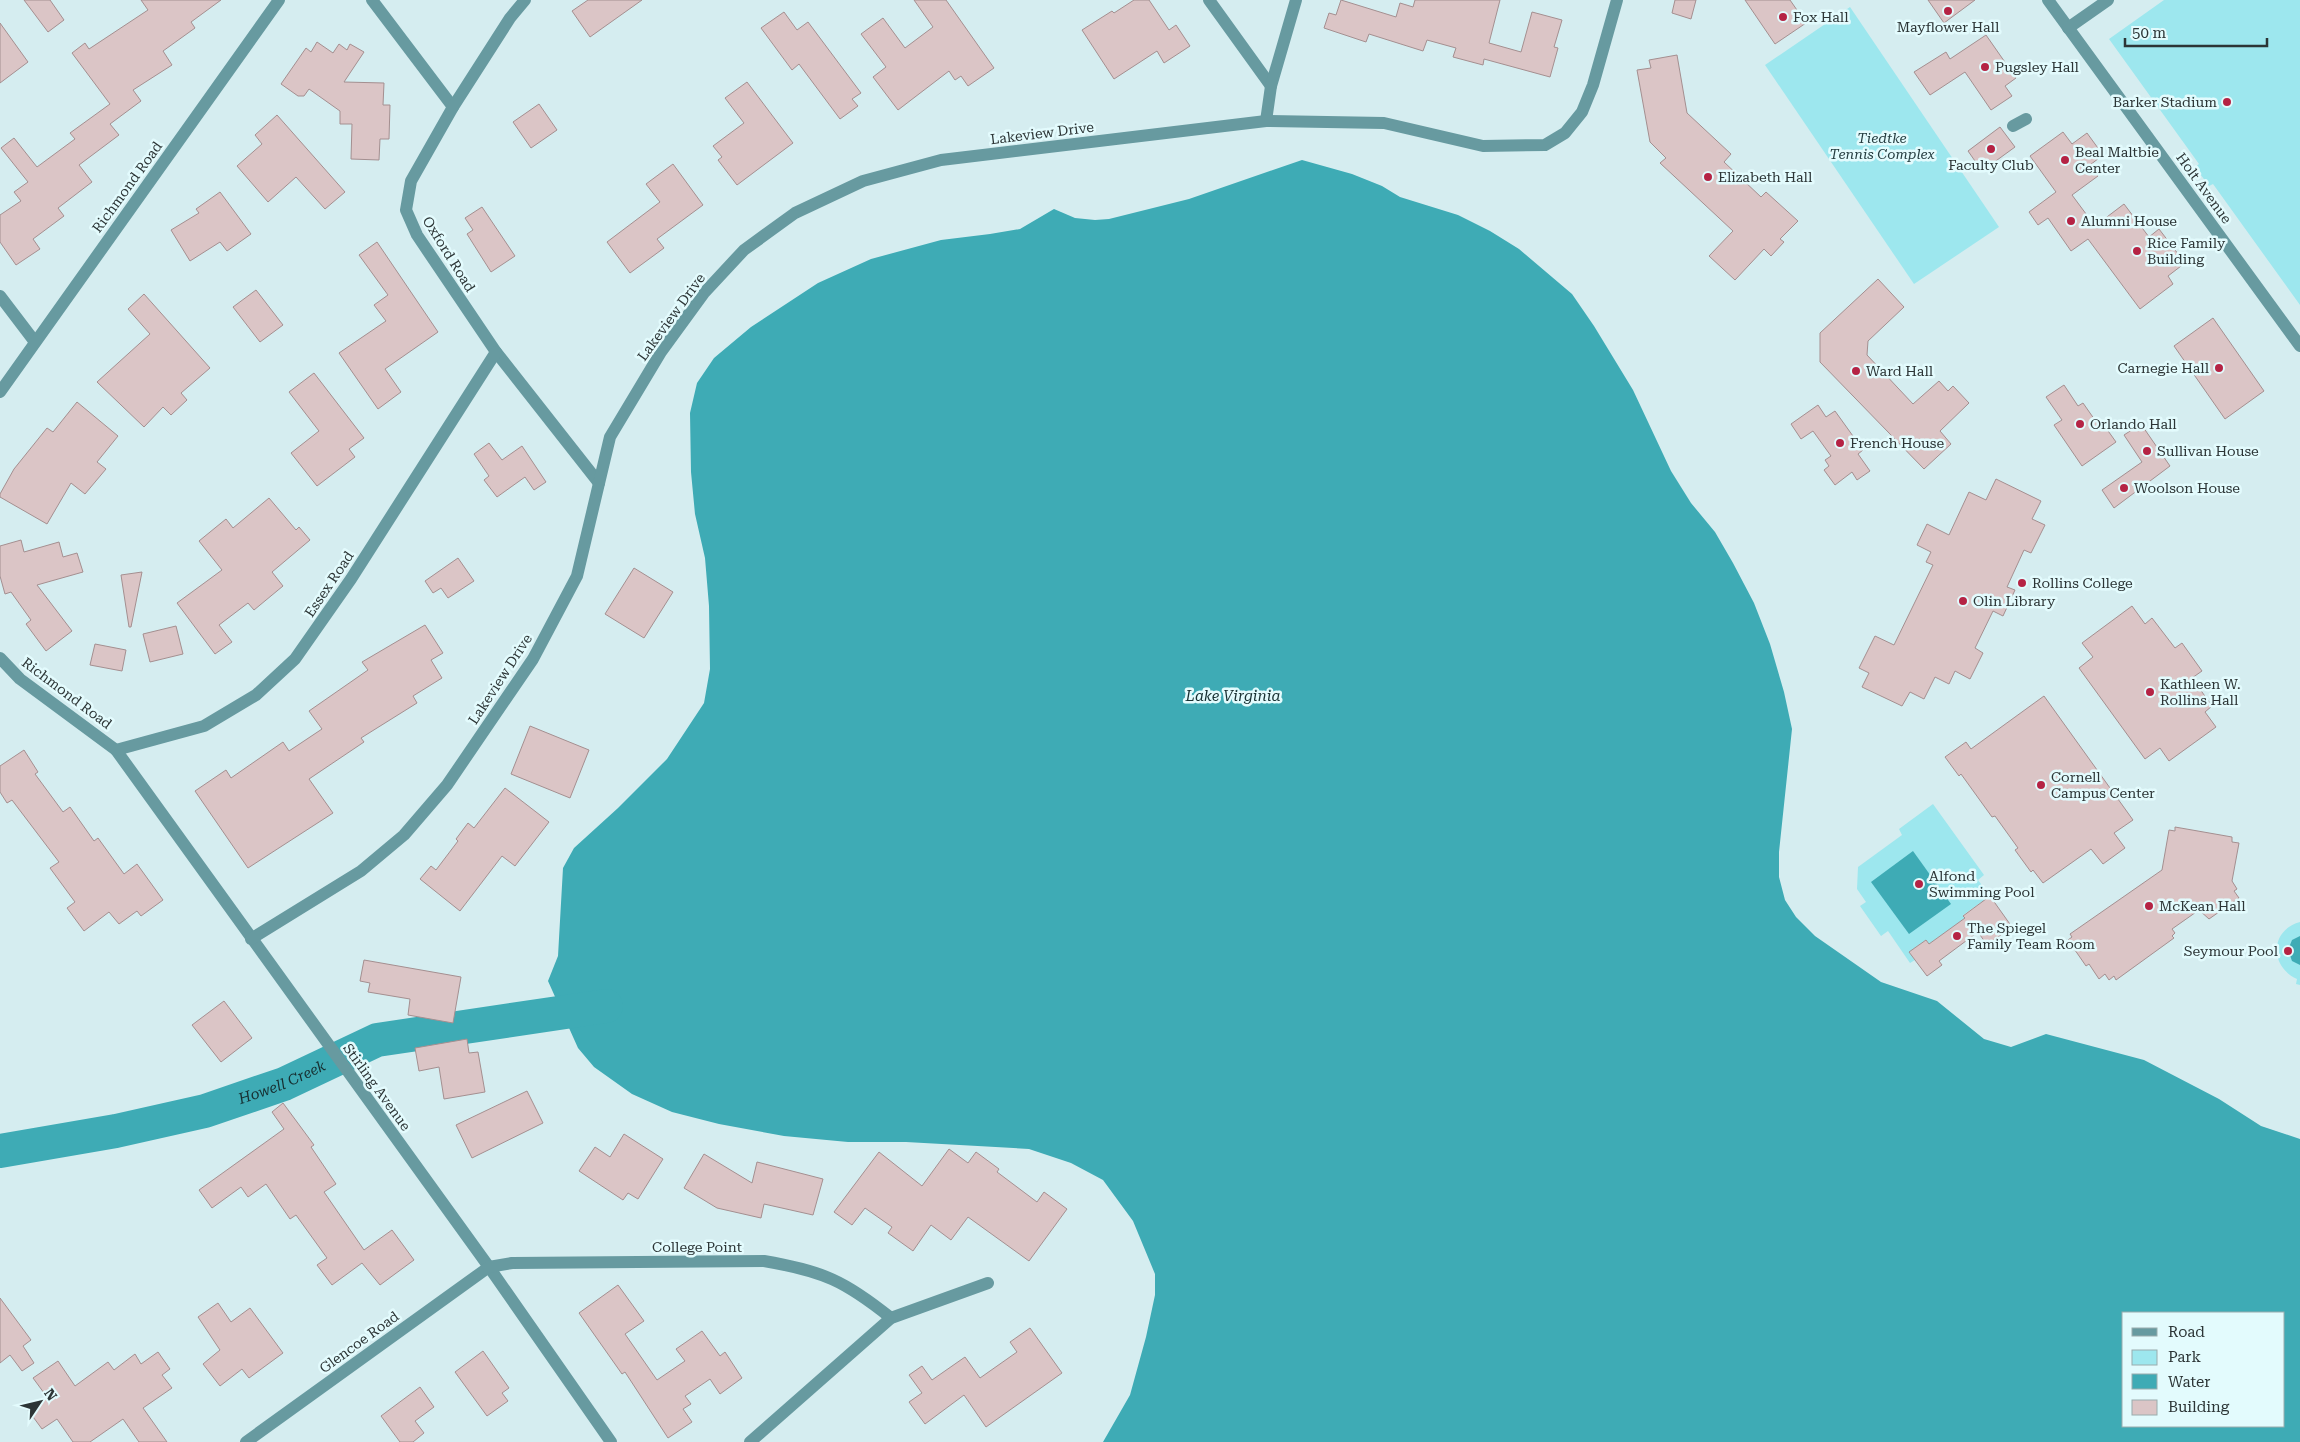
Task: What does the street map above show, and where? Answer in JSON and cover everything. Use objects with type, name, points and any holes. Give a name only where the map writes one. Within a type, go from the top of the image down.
[{"type":"street","name":"Richmond Road","points":[[0,392],[279,0]]},
{"type":"street","points":[[372,0],[453,107]]},
{"type":"street","name":"Oxford Road","points":[[525,0],[510,18],[453,107],[411,181],[406,210],[417,235],[496,352],[599,483]]},
{"type":"street","points":[[1209,0],[1271,86]]},
{"type":"street","points":[[1266,121],[1271,86],[1296,0]]},
{"type":"street","name":"Lakeview Drive","points":[[251,939],[361,871],[404,835],[447,785],[534,659],[577,576],[594,511],[610,437],[661,352],[704,293],[744,250],[795,213],[863,180],[941,160],[1266,121],[1384,123],[1483,146],[1545,145],[1565,133],[1582,112],[1593,85],[1617,0]]},
{"type":"street","name":"Holt Avenue","points":[[2048,0],[2300,346]]},
{"type":"street","points":[[2068,28],[2108,0]]},
{"type":"street","points":[[2014,126],[2026,119]]},
{"type":"street","points":[[0,296],[35,342]]},
{"type":"street","name":"Essex Road","points":[[116,750],[204,726],[256,695],[295,659],[351,579],[496,352]]},
{"type":"street","name":"Richmond Road","points":[[0,658],[20,679],[116,750]]},
{"type":"street","name":"Stirling Avenue","points":[[116,750],[489,1267],[611,1442]]},
{"type":"street","name":"College Point","points":[[489,1267],[512,1263],[764,1261],[805,1268],[838,1280],[865,1297],[891,1318]]},
{"type":"street","name":"Glencoe Road","points":[[246,1442],[489,1267]]},
{"type":"street","points":[[750,1442],[891,1318],[988,1284]]},
{"type":"green space","name":"Barker Stadium","points":[[2164,0],[2300,0],[2300,305],[2213,184],[2209,186],[2195,167],[2199,164],[2109,39]]},
{"type":"green space","name":"Tiedtke Tennis Complex","points":[[1850,7],[1999,227],[1914,284],[1765,65]]},
{"type":"green space","name":"Alfond Swimming Pool","points":[[1933,804],[1984,875],[1978,880],[1990,896],[1963,915],[1965,918],[1929,944],[1926,940],[1909,952],[1915,960],[1910,963],[1888,931],[1881,936],[1860,906],[1866,902],[1857,889],[1858,867],[1902,835],[1899,829]]},
{"type":"green space","name":"Seymour Pool","points":[[2300,922],[2300,985],[2296,984],[2297,979],[2281,966],[2277,949],[2278,940],[2283,932],[2290,926]]},
{"type":"water","name":"Lake Virginia","points":[[1302,160],[1352,174],[1382,186],[1400,197],[1458,215],[1490,231],[1519,249],[1572,294],[1633,390],[1671,471],[1691,503],[1715,532],[1733,563],[1754,603],[1770,644],[1784,692],[1792,729],[1779,852],[1779,877],[1785,900],[1796,917],[1815,936],[1881,982],[1937,1001],[1984,1039],[2011,1047],[2046,1034],[2144,1060],[2219,1099],[2261,1126],[2300,1139],[2300,1442],[1103,1442],[1130,1395],[1155,1295],[1155,1274],[1133,1221],[1103,1180],[1071,1163],[1029,1149],[906,1142],[848,1142],[784,1136],[719,1124],[672,1112],[632,1094],[594,1067],[578,1048],[548,981],[558,956],[563,868],[574,848],[618,808],[667,759],[704,703],[710,669],[709,606],[705,558],[695,514],[691,472],[690,413],[697,383],[714,358],[751,327],[818,283],[871,259],[941,240],[1020,229],[1054,209],[1075,218],[1109,219],[1189,199]]},
{"type":"water","name":"Alfond Swimming Pool","points":[[1913,851],[1951,904],[1909,934],[1871,882]]},
{"type":"water","name":"Seymour Pool","points":[[2300,936],[2300,965],[2292,961],[2288,950],[2292,940]]},
{"type":"building","points":[[24,0],[50,0],[64,20],[48,32]]},
{"type":"building","points":[[141,0],[221,0],[191,22],[195,28],[163,51],[172,65],[133,90],[141,101],[110,124],[119,135],[79,165],[92,182],[58,208],[64,216],[33,239],[40,249],[16,265],[0,242],[0,215],[21,201],[14,192],[28,182],[1,148],[14,138],[37,167],[75,139],[70,133],[110,104],[72,53],[85,43],[89,49],[148,10]]},
{"type":"building","points":[[588,0],[642,0],[590,37],[572,11]]},
{"type":"building","points":[[914,0],[946,0],[994,68],[968,86],[961,76],[955,80],[949,71],[898,110],[873,77],[886,67],[861,34],[883,18],[905,48],[933,27]]},
{"type":"building","points":[[1134,0],[1149,0],[1169,30],[1176,25],[1190,46],[1164,63],[1157,51],[1114,79],[1082,30]]},
{"type":"building","points":[[1341,0],[1396,17],[1400,3],[1413,7],[1415,0],[1500,0],[1489,43],[1521,52],[1532,12],[1562,20],[1554,47],[1558,48],[1550,77],[1484,59],[1483,65],[1453,57],[1456,48],[1427,40],[1423,51],[1369,34],[1366,42],[1324,28],[1329,13],[1336,15]]},
{"type":"building","points":[[1675,0],[1696,0],[1691,19],[1672,13]]},
{"type":"building","name":"Fox Hall","points":[[1745,0],[1790,0],[1806,23],[1775,44]]},
{"type":"building","name":"Mayflower Hall","points":[[1928,0],[1975,0],[1944,23]]},
{"type":"building","points":[[784,12],[797,30],[808,22],[861,93],[852,99],[858,106],[840,119],[799,64],[792,70],[761,28]]},
{"type":"building","points":[[0,23],[28,62],[0,83]]},
{"type":"building","name":"Pugsley Hall","points":[[1986,35],[2016,78],[2005,86],[2012,96],[1991,110],[1965,72],[1930,95],[1914,72],[1946,52],[1950,59]]},
{"type":"building","points":[[317,42],[333,53],[339,44],[347,50],[350,44],[364,52],[344,82],[384,83],[383,105],[390,105],[389,139],[380,139],[379,160],[351,159],[352,124],[340,124],[340,111],[309,89],[304,96],[298,96],[281,84],[306,48],[311,52]]},
{"type":"building","name":"Elizabeth Hall","points":[[1677,55],[1687,113],[1731,154],[1724,162],[1761,197],[1766,192],[1798,221],[1780,239],[1784,242],[1771,256],[1764,249],[1735,280],[1709,256],[1733,231],[1660,163],[1666,158],[1650,142],[1637,70],[1651,68],[1649,60]]},
{"type":"building","points":[[747,82],[793,143],[737,185],[718,160],[722,157],[713,146],[744,123],[725,98]]},
{"type":"building","points":[[539,104],[557,130],[531,148],[513,122]]},
{"type":"building","points":[[277,115],[345,192],[325,209],[296,177],[268,202],[237,166],[262,144],[255,135]]},
{"type":"building","name":"Faculty Club","points":[[2000,127],[2015,147],[1982,171],[1968,151]]},
{"type":"building","points":[[2063,132],[2072,144],[2087,133],[2103,155],[2090,165],[2098,176],[2072,195],[2095,226],[2124,204],[2149,237],[2159,229],[2185,263],[2168,276],[2173,284],[2140,309],[2088,239],[2071,251],[2048,218],[2038,225],[2029,212],[2056,192],[2030,156]]},
{"type":"building","points":[[673,164],[703,205],[657,239],[664,248],[630,273],[607,242],[660,202],[646,184]]},
{"type":"building","points":[[220,192],[251,234],[227,251],[220,242],[190,261],[171,230],[199,213],[196,209]]},
{"type":"building","points":[[482,207],[515,256],[491,272],[467,234],[473,230],[465,218]]},
{"type":"building","points":[[377,242],[438,332],[385,369],[401,392],[378,409],[339,353],[386,321],[374,305],[388,295],[359,255]]},
{"type":"building","name":"Ward Hall","points":[[1878,279],[1904,307],[1868,341],[1867,355],[1913,404],[1939,381],[1948,391],[1953,386],[1969,403],[1940,431],[1951,444],[1924,469],[1820,362],[1820,333]]},
{"type":"building","points":[[256,290],[283,325],[260,342],[233,307]]},
{"type":"building","points":[[144,294],[210,368],[181,393],[187,400],[171,415],[163,407],[144,427],[97,382],[150,334],[128,309]]},
{"type":"building","name":"Carnegie Hall","points":[[2213,318],[2264,391],[2225,419],[2174,346]]},
{"type":"building","points":[[314,373],[364,438],[349,449],[355,457],[317,486],[291,453],[319,431],[289,392]]},
{"type":"building","name":"Orlando Hall","points":[[2064,385],[2078,406],[2083,403],[2097,423],[2101,421],[2116,442],[2082,466],[2054,425],[2062,420],[2046,397]]},
{"type":"building","points":[[77,402],[118,436],[97,462],[106,469],[85,494],[71,483],[47,524],[0,497],[0,494],[14,469],[47,428],[53,432]]},
{"type":"building","name":"French House","points":[[1818,405],[1826,417],[1835,411],[1863,450],[1858,454],[1870,471],[1857,480],[1852,472],[1835,485],[1824,470],[1829,466],[1825,460],[1831,456],[1813,431],[1801,439],[1791,424]]},
{"type":"building","points":[[2141,424],[2170,466],[2114,508],[2102,490],[2142,462],[2124,435]]},
{"type":"building","points":[[489,443],[502,460],[522,446],[546,482],[534,490],[525,477],[497,497],[484,480],[489,476],[474,454]]},
{"type":"building","name":"Olin Library","points":[[1996,479],[2041,501],[2032,519],[2045,525],[2031,553],[2024,550],[2007,587],[2015,590],[2003,616],[1993,611],[1975,648],[1983,653],[1970,679],[1955,671],[1949,684],[1935,677],[1924,699],[1910,692],[1902,706],[1862,687],[1869,673],[1859,668],[1875,636],[1894,645],[1933,565],[1926,562],[1931,552],[1917,545],[1927,524],[1949,535],[1969,492],[1986,500]]},
{"type":"building","points":[[269,498],[296,530],[299,527],[310,540],[272,572],[283,586],[254,610],[248,603],[219,625],[232,642],[215,654],[177,603],[222,570],[199,541],[226,519],[233,528]]},
{"type":"building","points":[[21,540],[24,552],[59,542],[63,557],[77,553],[83,572],[37,585],[72,631],[46,651],[26,624],[31,620],[11,592],[5,594],[0,576],[0,546]]},
{"type":"building","points":[[458,558],[474,581],[448,598],[441,588],[433,593],[425,581]]},
{"type":"building","points":[[634,568],[673,592],[644,638],[605,614]]},
{"type":"building","points":[[142,572],[131,627],[129,627],[121,575]]},
{"type":"building","name":"Kathleen W. Rollins Hall","points":[[2132,606],[2145,624],[2152,618],[2175,648],[2182,643],[2202,671],[2192,678],[2212,706],[2205,712],[2216,727],[2169,761],[2160,748],[2145,759],[2079,668],[2093,657],[2082,643]]},
{"type":"building","points":[[425,625],[443,653],[431,660],[442,678],[413,696],[417,703],[361,738],[364,742],[309,779],[333,813],[248,868],[195,791],[226,770],[231,778],[283,742],[289,751],[322,729],[309,711],[368,670],[362,662]]},
{"type":"building","points":[[176,626],[183,654],[150,662],[143,634]]},
{"type":"building","points":[[95,644],[126,650],[122,671],[90,665]]},
{"type":"building","name":"Cornell Campus Center","points":[[2044,696],[2133,820],[2114,833],[2125,848],[2103,864],[2091,849],[2043,883],[2033,870],[2031,872],[2015,850],[2018,848],[1995,816],[1992,817],[1961,774],[1959,776],[1945,757],[1966,742],[1971,749]]},
{"type":"building","points":[[530,726],[589,750],[570,798],[511,774]]},
{"type":"building","points":[[24,750],[38,772],[35,774],[63,812],[70,807],[94,841],[98,838],[124,874],[137,864],[163,900],[141,916],[137,911],[119,924],[109,912],[84,931],[67,908],[75,902],[50,868],[59,862],[12,800],[7,803],[0,792],[0,766]]},
{"type":"building","points":[[505,788],[549,822],[515,866],[502,856],[460,911],[420,879],[431,866],[436,870],[458,841],[456,839],[468,823],[474,828]]},
{"type":"building","name":"McKean Hall","points":[[2175,827],[2232,837],[2232,842],[2239,843],[2232,881],[2237,889],[2234,891],[2239,898],[2209,919],[2199,910],[2172,929],[2175,933],[2172,936],[2174,938],[2116,980],[2114,976],[2109,980],[2105,974],[2099,979],[2089,964],[2086,966],[2068,940],[2072,937],[2070,934],[2162,870],[2169,830],[2175,831]]},
{"type":"building","name":"The Spiegel Family Team Room","points":[[1990,896],[2012,927],[1987,945],[1978,932],[1939,961],[1942,965],[1927,976],[1909,952],[1926,940],[1929,944],[1965,918],[1963,916]]},
{"type":"building","points":[[364,960],[461,977],[453,1023],[408,1015],[410,999],[368,992],[370,983],[360,981]]},
{"type":"building","points":[[224,1001],[252,1038],[221,1062],[192,1025]]},
{"type":"building","points":[[467,1039],[469,1053],[478,1052],[485,1092],[444,1099],[439,1067],[419,1071],[415,1048]]},
{"type":"building","points":[[527,1091],[543,1123],[472,1158],[456,1125]]},
{"type":"building","points":[[283,1103],[314,1145],[311,1147],[336,1184],[324,1192],[364,1250],[392,1230],[414,1260],[380,1285],[362,1263],[332,1285],[317,1265],[327,1258],[296,1215],[290,1219],[266,1184],[248,1197],[241,1187],[212,1208],[199,1190],[284,1129],[272,1112]]},
{"type":"building","points":[[624,1134],[663,1159],[638,1199],[628,1193],[623,1200],[579,1171],[595,1147],[610,1157]]},
{"type":"building","points":[[949,1149],[968,1163],[976,1152],[999,1169],[997,1172],[1037,1202],[1044,1192],[1067,1209],[1029,1261],[968,1217],[951,1240],[931,1225],[913,1251],[888,1233],[892,1227],[865,1208],[852,1225],[834,1212],[879,1152],[922,1186]]},
{"type":"building","points":[[704,1154],[752,1183],[757,1162],[823,1179],[813,1215],[764,1204],[761,1218],[717,1208],[684,1188]]},
{"type":"building","points":[[618,1285],[644,1321],[625,1334],[657,1380],[685,1361],[676,1349],[702,1331],[720,1356],[725,1352],[742,1378],[720,1394],[710,1379],[685,1396],[691,1404],[683,1409],[692,1422],[668,1438],[625,1372],[622,1374],[579,1313]]},
{"type":"building","points":[[0,1298],[31,1340],[23,1346],[34,1363],[22,1371],[10,1355],[0,1363]]},
{"type":"building","points":[[218,1303],[231,1322],[250,1308],[283,1353],[249,1378],[242,1369],[220,1386],[203,1364],[220,1350],[198,1317]]},
{"type":"building","points":[[1030,1328],[1062,1373],[986,1427],[964,1395],[925,1424],[909,1402],[922,1393],[909,1375],[922,1366],[932,1380],[965,1357],[980,1378],[1017,1352],[1010,1342]]},
{"type":"building","points":[[483,1351],[509,1388],[502,1393],[508,1401],[487,1416],[455,1372]]},
{"type":"building","points":[[158,1352],[170,1369],[162,1375],[172,1388],[143,1408],[167,1442],[139,1442],[123,1419],[90,1442],[73,1442],[57,1419],[42,1429],[28,1410],[47,1397],[33,1378],[58,1361],[75,1386],[108,1362],[114,1370],[135,1354],[141,1364]]},
{"type":"building","points":[[420,1387],[434,1407],[415,1421],[424,1433],[413,1442],[400,1442],[381,1416]]},
{"type":"waterway","name":"Howell Creek","points":[[0,1151],[116,1131],[205,1111],[284,1084],[377,1040],[606,1006]]},
{"type":"place","name":"Mayflower Hall","points":[[1948,11]]},
{"type":"place","name":"Fox Hall","points":[[1783,17]]},
{"type":"place","name":"Pugsley Hall","points":[[1985,67]]},
{"type":"place","name":"Barker Stadium","points":[[2227,102]]},
{"type":"place","name":"Faculty Club","points":[[1991,149]]},
{"type":"place","name":"Beal Maltbie Center","points":[[2065,160]]},
{"type":"place","name":"Elizabeth Hall","points":[[1708,177]]},
{"type":"place","name":"Alumni House","points":[[2071,221]]},
{"type":"place","name":"Rice Family Building","points":[[2137,251]]},
{"type":"place","name":"Carnegie Hall","points":[[2219,368]]},
{"type":"place","name":"Ward Hall","points":[[1856,371]]},
{"type":"place","name":"Orlando Hall","points":[[2080,424]]},
{"type":"place","name":"French House","points":[[1840,443]]},
{"type":"place","name":"Sullivan House","points":[[2147,451]]},
{"type":"place","name":"Woolson House","points":[[2124,488]]},
{"type":"place","name":"Rollins College","points":[[2022,583]]},
{"type":"place","name":"Olin Library","points":[[1963,601]]},
{"type":"place","name":"Kathleen W. Rollins Hall","points":[[2150,692]]},
{"type":"place","name":"Cornell Campus Center","points":[[2041,785]]},
{"type":"place","name":"Alfond Swimming Pool","points":[[1919,884]]},
{"type":"place","name":"McKean Hall","points":[[2149,906]]},
{"type":"place","name":"The Spiegel Family Team Room","points":[[1957,936]]},
{"type":"place","name":"Seymour Pool","points":[[2288,951]]}]
